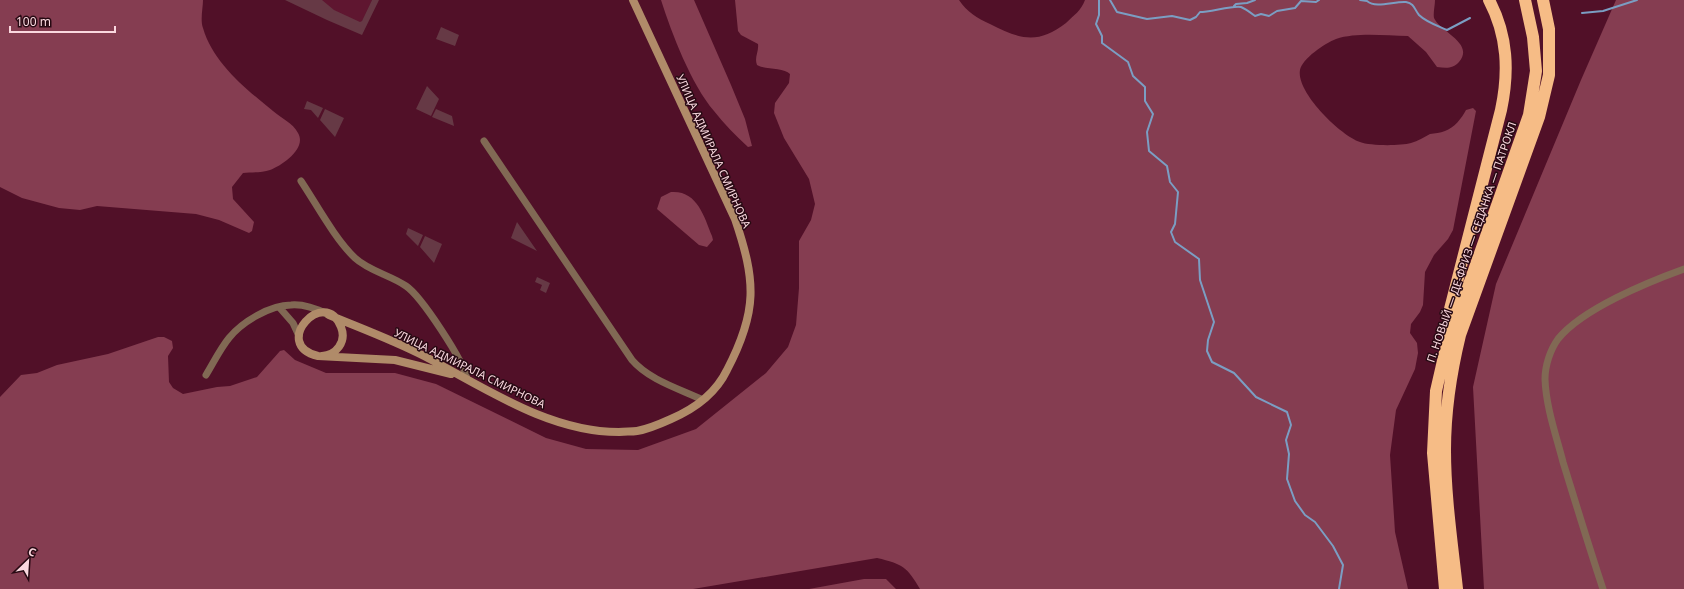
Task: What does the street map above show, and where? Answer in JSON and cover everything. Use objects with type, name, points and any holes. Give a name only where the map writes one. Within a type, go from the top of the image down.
[{"type":"highway","points":[[1445,352],[1450,309],[1501,110],[1507,78],[1506,49],[1502,29],[1489,0]]},
{"type":"highway","name":"П. НОВЫЙ — ДЕ-ФРИЗ — СЕДАНКА — ПАТРОКЛ","points":[[1445,589],[1433,453],[1436,391],[1445,352],[1529,115],[1536,71],[1530,20],[1525,0]]},
{"type":"highway","name":"П. НОВЫЙ — ДЕ-ФРИЗ — СЕДАНКА — ПАТРОКЛ","points":[[1457,589],[1448,502],[1445,450],[1446,420],[1454,362],[1460,335],[1540,117],[1549,75],[1550,43],[1542,0]]},
{"type":"street","name":"УЛИЦА АДМИРАЛА СМИРНОВА","points":[[206,374],[224,345],[236,330],[263,313],[290,305],[307,306],[422,355],[541,416],[568,426],[598,432],[636,431],[682,414],[703,400],[724,376],[745,332],[750,309],[751,276],[745,249],[735,219],[633,0]]},
{"type":"street","points":[[484,141],[632,360],[639,368],[649,374],[703,400]]},
{"type":"street","points":[[301,181],[346,248],[356,259],[407,286],[439,327],[463,367],[467,379]]},
{"type":"street","points":[[1603,589],[1584,534],[1552,422],[1546,392],[1546,366],[1557,340],[1580,319],[1648,282],[1684,269]]},
{"type":"street","points":[[280,307],[293,323],[306,351],[313,355],[395,360],[467,379]]},
{"type":"street","points":[[299,336],[301,326],[307,318],[317,314],[329,315],[340,324],[342,339],[336,351],[322,356]]},
{"type":"shaded area","points":[[0,0],[203,0],[202,25],[214,53],[222,64],[242,84],[276,114],[296,129],[300,139],[297,150],[287,160],[275,168],[267,171],[243,173],[232,187],[233,199],[254,222],[252,231],[249,233],[219,220],[196,214],[97,206],[80,210],[59,208],[22,198],[0,187]]},
{"type":"shaded area","points":[[285,0],[322,0],[334,10],[360,22],[362,21],[372,0],[379,0],[362,35]]},
{"type":"shaded area","points":[[293,0],[372,0],[357,32]]},
{"type":"shaded area","points":[[661,0],[694,0],[745,119],[752,146],[748,147],[726,125],[706,100],[683,58]]},
{"type":"shaded area","points":[[735,0],[959,0],[973,14],[1000,29],[1019,36],[1037,37],[1046,35],[1066,23],[1077,13],[1085,0],[1435,0],[1434,18],[1437,23],[1460,43],[1463,49],[1463,55],[1459,62],[1454,66],[1446,68],[1437,67],[1426,52],[1408,36],[1363,35],[1336,39],[1326,44],[1309,56],[1300,70],[1301,79],[1305,90],[1321,112],[1342,131],[1360,142],[1385,145],[1411,143],[1430,134],[1452,128],[1466,110],[1473,108],[1476,111],[1453,230],[1448,239],[1434,255],[1425,272],[1423,305],[1420,312],[1411,324],[1410,333],[1417,343],[1418,353],[1415,369],[1396,410],[1390,455],[1395,532],[1408,589],[920,589],[908,571],[893,562],[877,558],[693,589],[0,589],[0,397],[21,375],[37,373],[57,365],[108,354],[158,337],[164,337],[172,341],[173,348],[168,356],[169,382],[173,388],[183,394],[230,386],[257,377],[280,351],[284,350],[295,360],[326,373],[395,373],[436,384],[546,438],[586,449],[638,450],[696,429],[766,373],[788,347],[796,325],[799,288],[799,241],[811,220],[815,204],[809,179],[784,138],[774,113],[775,103],[789,83],[790,74],[784,70],[765,68],[757,65],[756,59],[758,44],[741,35],[738,31]]},
{"type":"shaded area","points":[[1616,0],[1684,0],[1684,589],[1484,589],[1473,387],[1496,284]]},
{"type":"shaded area","points":[[441,27],[459,35],[455,46],[436,39]]},
{"type":"shaded area","points":[[427,86],[439,99],[431,116],[416,109]]},
{"type":"shaded area","points":[[307,101],[323,108],[318,118],[311,110],[304,109]]},
{"type":"shaded area","points":[[325,109],[344,118],[335,137],[320,120]]},
{"type":"shaded area","points":[[436,109],[452,116],[454,126],[432,117]]},
{"type":"shaded area","points":[[671,192],[680,192],[687,195],[698,206],[706,220],[713,240],[707,247],[699,245],[657,209],[661,197]]},
{"type":"shaded area","points":[[517,222],[537,251],[511,238]]},
{"type":"shaded area","points":[[408,228],[423,235],[418,246],[406,234]]},
{"type":"shaded area","points":[[425,236],[442,244],[434,263],[420,247]]},
{"type":"shaded area","points":[[537,277],[550,283],[546,293],[540,290],[542,285],[535,282]]},
{"type":"shaded area","points":[[864,579],[886,579],[896,589],[809,589]]},
{"type":"waterway","points":[[1099,0],[1099,15],[1096,24],[1102,36],[1102,43],[1128,62],[1133,76],[1145,87],[1145,101],[1153,114],[1147,132],[1149,151],[1167,166],[1170,182],[1178,192],[1175,224],[1171,232],[1175,242],[1199,259],[1200,280],[1214,322],[1208,340],[1207,351],[1212,362],[1234,373],[1256,397],[1287,412],[1291,425],[1286,440],[1289,454],[1287,479],[1295,501],[1305,515],[1315,522],[1333,546],[1343,565],[1339,589]]},
{"type":"waterway","points":[[1110,0],[1117,12],[1147,19],[1172,16],[1190,20],[1196,17],[1200,12],[1238,7],[1245,9],[1255,16],[1261,14],[1269,16],[1277,11],[1295,8],[1301,1],[1316,2],[1319,0]]},
{"type":"waterway","points":[[1234,6],[1236,4],[1247,3],[1255,0]]},
{"type":"waterway","points":[[1360,0],[1380,5],[1401,2],[1409,3],[1413,5],[1419,15],[1432,24],[1447,30],[1470,18]]},
{"type":"waterway","points":[[1582,13],[1603,11],[1637,0]]}]
